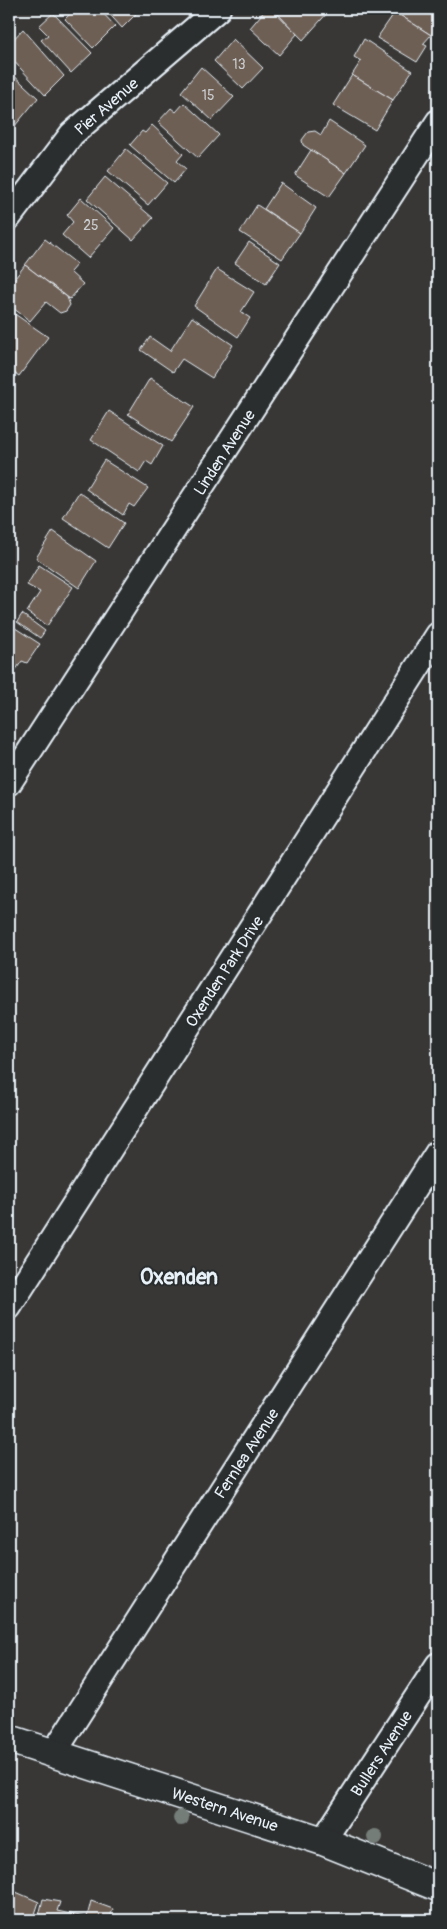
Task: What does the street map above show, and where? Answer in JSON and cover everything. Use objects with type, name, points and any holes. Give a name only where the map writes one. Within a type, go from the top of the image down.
[{"type":"street","name":"Pier Avenue","points":[[9,217],[72,134],[218,9]]},
{"type":"street","name":"Linden Avenue","points":[[9,783],[438,122]]},
{"type":"street","name":"Oxenden Park Drive","points":[[9,1307],[438,635]]},
{"type":"street","name":"Fernlea Avenue","points":[[53,1754],[438,1152]]},
{"type":"street","name":"Bullers Avenue","points":[[324,1840],[438,1666]]},
{"type":"street","name":"Western Avenue","points":[[9,1739],[324,1840],[438,1887]]},
{"type":"building","points":[[72,9],[99,9],[115,26],[93,48],[65,19],[73,11]]},
{"type":"building","points":[[105,9],[141,9],[122,28]]},
{"type":"building","points":[[266,9],[273,9],[297,34],[279,55],[250,28]]},
{"type":"building","points":[[273,9],[329,9],[330,10],[303,40]]},
{"type":"building","points":[[390,9],[438,9],[438,23],[431,35]]},
{"type":"building","points":[[395,12],[431,35],[423,44],[427,46],[417,62],[377,38]]},
{"type":"building","points":[[53,13],[92,53],[71,73],[41,40],[48,35],[39,26]]},
{"type":"building","points":[[23,29],[64,76],[45,95],[9,56],[9,44]]},
{"type":"building","points":[[233,39],[263,68],[243,89],[214,61]]},
{"type":"building","points":[[364,39],[412,71],[393,100],[352,75],[361,61],[354,57]]},
{"type":"building","points":[[201,67],[234,97],[212,120],[181,92]]},
{"type":"building","points":[[9,71],[38,98],[9,133]]},
{"type":"building","points":[[352,75],[393,100],[375,130],[333,105]]},
{"type":"building","points":[[184,103],[219,135],[198,158],[158,122],[171,108],[176,112]]},
{"type":"building","points":[[329,121],[365,145],[346,173],[303,145],[302,140],[308,132],[315,131],[321,135]]},
{"type":"building","points":[[152,125],[183,154],[177,161],[186,169],[174,183],[130,145],[142,131],[145,133]]},
{"type":"building","points":[[126,149],[167,183],[148,205],[108,171]]},
{"type":"building","points":[[311,150],[346,173],[329,197],[295,175]]},
{"type":"building","points":[[105,177],[153,218],[133,240],[87,199]]},
{"type":"building","points":[[281,183],[316,208],[300,233],[264,209]]},
{"type":"building","points":[[81,198],[114,228],[88,258],[62,235],[73,222],[67,215]]},
{"type":"building","points":[[257,205],[300,233],[282,259],[240,232]]},
{"type":"building","points":[[45,239],[77,264],[70,272],[83,284],[70,299],[25,265]]},
{"type":"building","points":[[249,242],[280,263],[266,284],[235,263]]},
{"type":"building","points":[[25,265],[67,297],[70,305],[66,311],[60,313],[46,302],[30,321],[9,305],[14,295],[9,291],[9,286]]},
{"type":"building","points":[[217,269],[254,292],[241,312],[250,318],[238,337],[194,306]]},
{"type":"building","points":[[9,310],[48,337],[19,376],[9,369]]},
{"type":"building","points":[[192,317],[233,345],[212,378],[182,359],[173,372],[141,350],[150,337],[170,351]]},
{"type":"building","points":[[150,378],[194,407],[171,442],[128,414]]},
{"type":"building","points":[[109,411],[163,446],[152,465],[146,461],[139,472],[91,440]]},
{"type":"building","points":[[104,460],[148,488],[134,507],[129,504],[123,515],[86,489]]},
{"type":"building","points":[[79,492],[124,523],[108,548],[63,518]]},
{"type":"building","points":[[53,531],[96,561],[79,588],[36,558]]},
{"type":"building","points":[[39,565],[73,587],[47,626],[27,612],[40,592],[27,585]]},
{"type":"building","points":[[22,614],[45,631],[40,638],[17,622]]},
{"type":"building","points":[[9,624],[40,644],[27,663],[22,661],[12,675],[9,674]]},
{"type":"building","points":[[9,680],[15,684],[9,693]]},
{"type":"building","points":[[9,1889],[39,1902],[33,1920],[9,1920]]},
{"type":"building","points":[[43,1899],[60,1902],[57,1911],[87,1917],[91,1901],[113,1909],[109,1920],[38,1920]]},
{"type":"district","name":"Oxenden","points":[[179,1277]]}]
